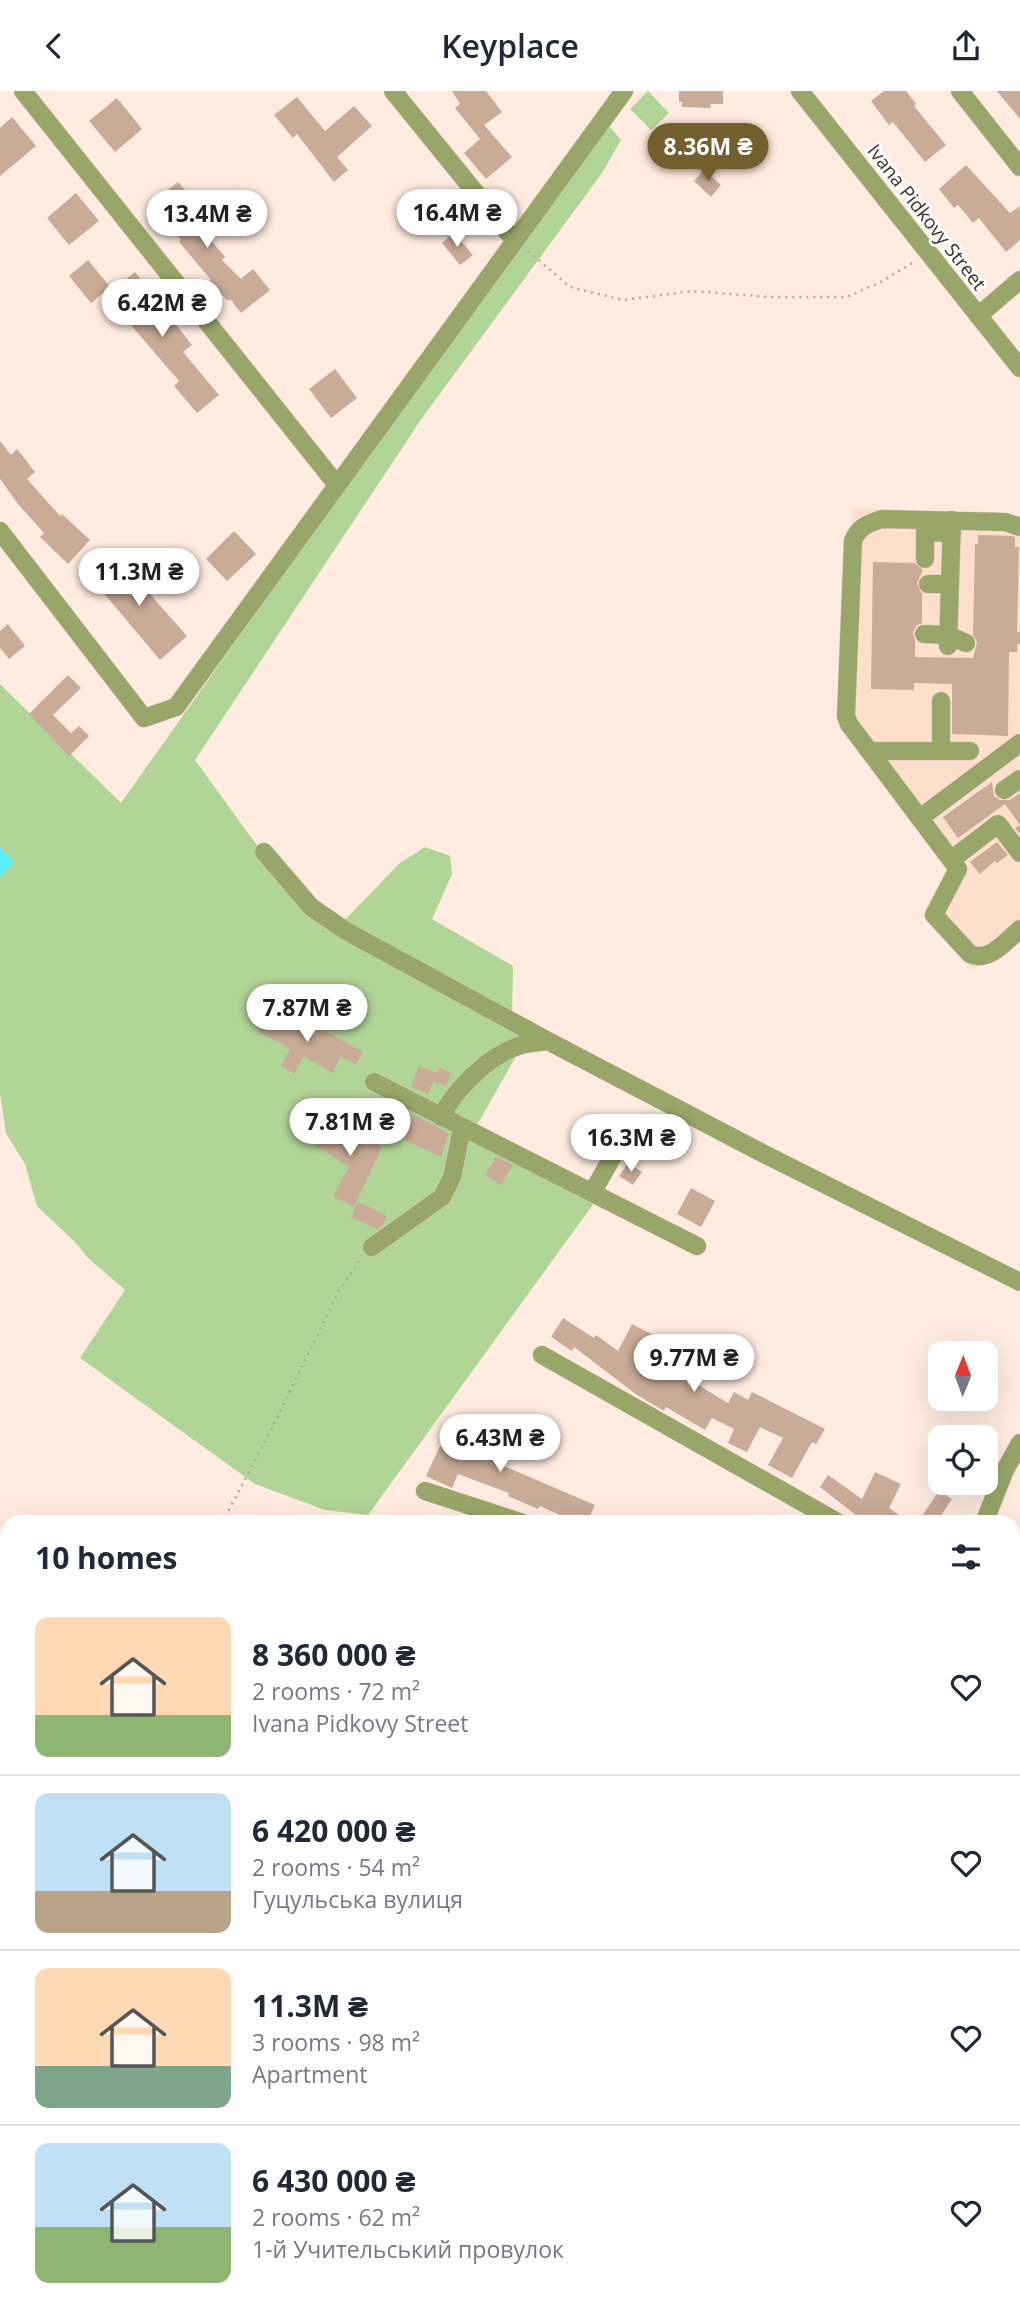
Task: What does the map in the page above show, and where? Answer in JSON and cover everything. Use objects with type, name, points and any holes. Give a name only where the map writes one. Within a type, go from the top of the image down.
[{"type":"street","points":[[23,91],[337,485]]},
{"type":"street","points":[[393,91],[514,240]]},
{"type":"street","points":[[0,531],[144,718],[176,707],[624,91]]},
{"type":"street","name":"Ivana Pidkovy Street","points":[[800,91],[1020,368]]},
{"type":"street","points":[[960,91],[1020,167]]},
{"type":"street","points":[[978,316],[1020,280]]},
{"type":"street","points":[[952,527],[882,519],[862,527],[856,533],[853,541],[846,716],[849,724],[958,869],[934,915],[970,954],[977,957],[987,956],[1020,929]]},
{"type":"street","points":[[925,559],[925,532],[1005,522],[1020,527]]},
{"type":"street","points":[[948,640],[952,527]]},
{"type":"street","points":[[929,584],[950,584]]},
{"type":"street","points":[[924,634],[966,643]]},
{"type":"street","points":[[941,701],[941,751]]},
{"type":"street","points":[[920,818],[1020,743]]},
{"type":"street","points":[[869,751],[970,751]]},
{"type":"street","points":[[1004,789],[1020,779]]},
{"type":"street","points":[[951,860],[998,824],[1020,853]]},
{"type":"street","points":[[264,852],[311,907],[327,920],[548,1041],[766,1155],[1020,1282]]},
{"type":"street","points":[[441,1117],[448,1102],[478,1071],[520,1045],[548,1041]]},
{"type":"street","points":[[374,1082],[697,1246]]},
{"type":"street","points":[[372,1247],[442,1197],[453,1177],[462,1128]]},
{"type":"street","points":[[592,1193],[618,1147]]},
{"type":"street","points":[[542,1355],[825,1515]]},
{"type":"street","points":[[987,1515],[1005,1470],[1020,1443]]},
{"type":"street","points":[[425,1490],[499,1515]]},
{"type":"path","points":[[514,240],[570,287],[623,300],[693,291],[770,297],[846,297],[879,283],[929,253]]},
{"type":"path","points":[[226,1515],[339,1291],[355,1265],[372,1247]]},
{"type":"shaded area","points":[[853,508],[1020,516],[1020,933],[973,970],[925,916],[947,869],[843,725]]},
{"type":"green space","points":[[648,91],[669,113],[651,130],[630,109]]},
{"type":"green space","points":[[608,125],[621,140],[602,173],[422,418],[195,760],[253,840],[305,905],[343,922],[400,863],[425,847],[450,856],[452,874],[432,919],[513,966],[512,1018],[532,1028],[472,1134],[594,1203],[368,1515],[325,1510],[255,1484],[80,1358],[125,1290],[88,1258],[37,1206],[25,1164],[6,1133],[0,1094],[0,877],[13,862],[0,848],[0,684],[121,803],[384,432]]},
{"type":"water","points":[[0,848],[14,862],[0,877]]},
{"type":"building","points":[[452,91],[486,91],[502,112],[484,125],[512,157],[486,179],[464,153],[480,139],[455,108],[460,104]]},
{"type":"building","points":[[679,91],[723,91],[723,104],[711,104],[710,108],[682,107]]},
{"type":"building","points":[[884,91],[906,91],[916,104],[914,106],[946,145],[925,162],[893,122],[889,125],[871,101]]},
{"type":"building","points":[[997,91],[1020,91],[1020,119]]},
{"type":"building","points":[[297,97],[325,131],[354,106],[372,126],[337,157],[348,170],[334,182],[297,134],[293,138],[274,115]]},
{"type":"building","points":[[117,98],[142,129],[115,152],[89,121]]},
{"type":"building","points":[[12,117],[36,146],[0,176],[0,128]]},
{"type":"building","points":[[966,165],[1010,213],[1020,206],[1020,240],[1006,252],[979,218],[973,223],[958,205],[954,208],[939,189]]},
{"type":"building","points":[[704,170],[721,185],[711,197],[694,181]]},
{"type":"building","points":[[178,182],[199,206],[189,214],[225,257],[222,260],[241,279],[253,269],[270,290],[241,313],[230,299],[228,301],[209,282],[211,280],[151,203]]},
{"type":"building","points":[[76,193],[99,221],[69,245],[47,218]]},
{"type":"building","points":[[454,233],[473,255],[460,265],[442,243]]},
{"type":"building","points":[[88,260],[110,287],[91,303],[69,276]]},
{"type":"building","points":[[135,272],[192,345],[183,352],[219,395],[197,413],[174,386],[179,381],[106,296]]},
{"type":"building","points":[[335,369],[357,398],[331,418],[309,389]]},
{"type":"building","points":[[0,441],[11,455],[17,449],[35,472],[27,479],[60,516],[62,514],[90,540],[68,564],[40,537],[44,533],[0,479]]},
{"type":"building","points":[[234,531],[256,554],[227,581],[206,559]]},
{"type":"building","points":[[978,535],[1015,537],[1015,547],[1019,547],[1017,632],[1020,632],[1020,644],[1017,644],[1017,652],[1009,652],[1008,736],[952,734],[952,684],[914,683],[914,690],[871,689],[873,562],[915,563],[923,570],[917,583],[922,594],[922,623],[916,626],[913,633],[915,657],[973,658],[977,642],[973,635],[975,544],[978,544]]},
{"type":"building","points":[[116,556],[187,636],[160,660],[91,578]]},
{"type":"building","points":[[8,624],[25,646],[9,659],[0,648],[0,631]]},
{"type":"building","points":[[68,675],[81,688],[53,715],[71,733],[79,726],[89,736],[69,756],[29,714]]},
{"type":"building","points":[[992,782],[994,796],[1000,800],[1010,800],[1020,793],[1020,825],[1005,804],[958,838],[943,817]]},
{"type":"building","points":[[997,842],[1008,855],[997,863],[995,861],[980,874],[970,862]]},
{"type":"building","points":[[269,1010],[315,1036],[320,1028],[363,1052],[356,1064],[340,1057],[333,1073],[304,1056],[294,1074],[281,1066],[290,1049],[258,1031]]},
{"type":"building","points":[[419,1066],[437,1073],[428,1094],[411,1087]]},
{"type":"building","points":[[439,1068],[451,1073],[446,1086],[434,1081]]},
{"type":"building","points":[[414,1115],[449,1133],[441,1157],[403,1139]]},
{"type":"building","points":[[335,1116],[382,1147],[354,1207],[333,1196],[349,1167],[316,1146]]},
{"type":"building","points":[[496,1157],[513,1165],[501,1185],[485,1175]]},
{"type":"building","points":[[628,1163],[642,1172],[633,1185],[619,1176]]},
{"type":"building","points":[[691,1188],[715,1201],[701,1227],[677,1214]]},
{"type":"building","points":[[358,1202],[387,1216],[383,1225],[377,1229],[351,1217]]},
{"type":"building","points":[[563,1318],[594,1338],[596,1335],[618,1351],[632,1324],[655,1336],[650,1346],[689,1370],[685,1377],[728,1403],[734,1392],[748,1400],[752,1392],[825,1429],[816,1444],[812,1442],[792,1478],[768,1465],[783,1438],[760,1427],[747,1452],[728,1443],[734,1429],[712,1418],[705,1430],[666,1407],[664,1411],[637,1395],[574,1347],[572,1351],[551,1337]]},
{"type":"building","points":[[462,1414],[481,1424],[473,1441],[504,1453],[499,1464],[595,1505],[591,1515],[560,1515],[540,1506],[538,1509],[508,1496],[509,1493],[458,1474],[452,1488],[426,1476],[440,1446],[445,1448]]},
{"type":"building","points":[[875,1472],[901,1484],[889,1508],[899,1515],[856,1515],[820,1487],[828,1475],[862,1499]]},
{"type":"building","points":[[936,1495],[946,1495],[952,1499],[941,1515],[922,1515]]}]
